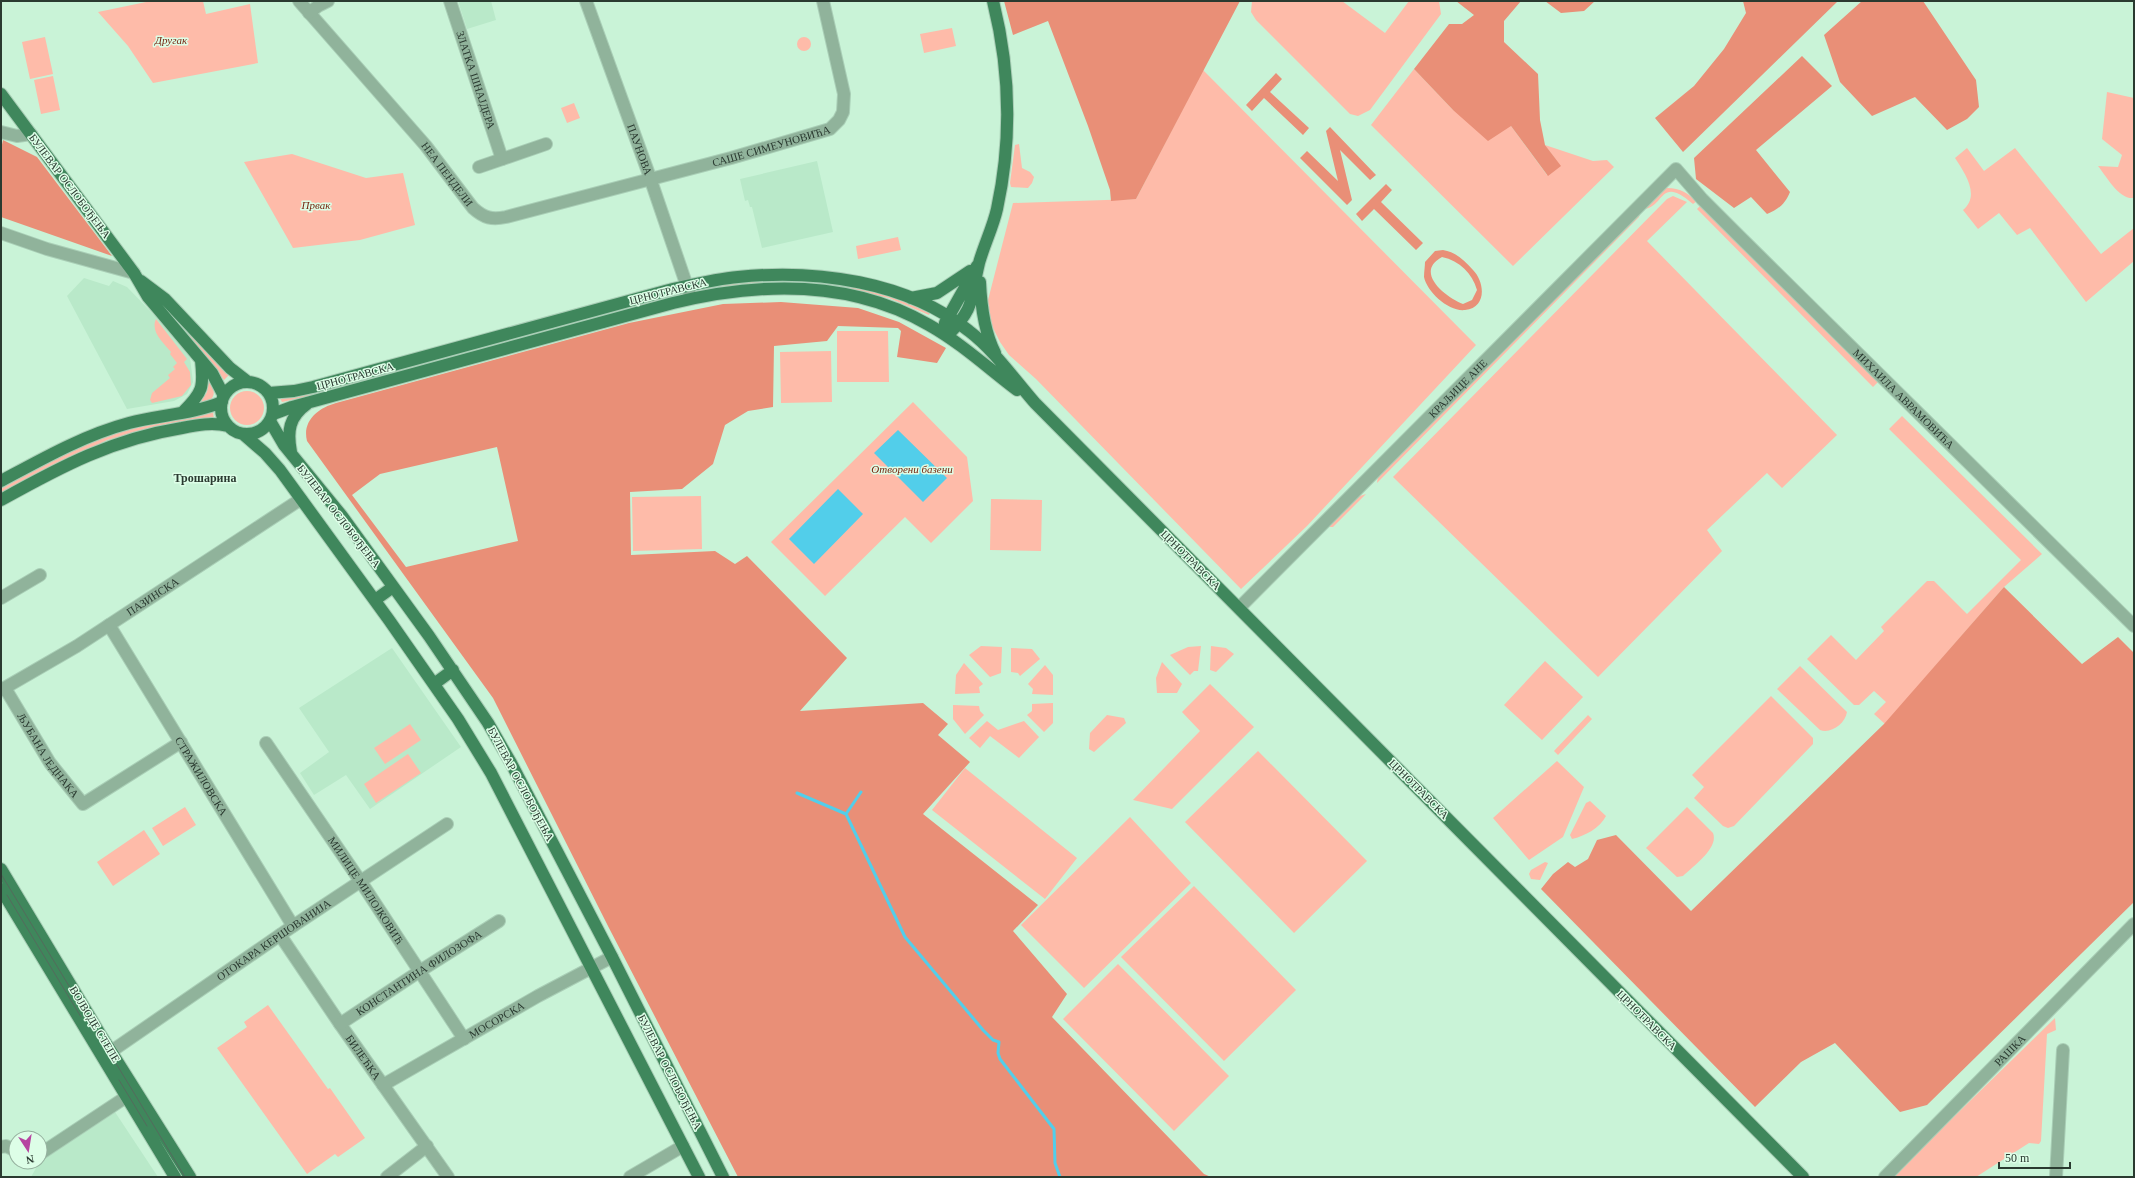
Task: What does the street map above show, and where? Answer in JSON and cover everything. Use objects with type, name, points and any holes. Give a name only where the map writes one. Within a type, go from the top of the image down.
[{"type":"main road","points":[[943,334],[960,323],[971,304],[980,263],[997,209],[1004,166],[1006,136],[1006,70],[999,23],[993,1]]},
{"type":"main road","name":"БУЛЕВАР ОСЛОБОЂЕЊА","points":[[1,94],[136,276],[148,297],[218,382],[223,399]]},
{"type":"main road","points":[[911,298],[937,293],[960,280],[980,263]]},
{"type":"main road","points":[[943,334],[948,317],[968,279],[980,263]]},
{"type":"main road","points":[[980,263],[984,321],[990,342],[999,361]]},
{"type":"main road","name":"БУЛЕВАР ОСЛОБОЂЕЊА","points":[[136,276],[165,299],[230,368],[248,382]]},
{"type":"main road","name":"ЦРНОТРАВСКА","points":[[269,393],[294,391],[336,381],[687,286],[739,276],[797,276],[867,285],[911,298],[960,323],[971,332],[999,361],[1035,403],[1803,1177]]},
{"type":"main road","name":"ЦРНОТРАВСКА","points":[[272,417],[286,408],[691,298],[723,292],[758,288],[800,289],[833,292],[884,303],[943,334],[1035,403]]},
{"type":"main road","points":[[183,412],[195,400],[202,390],[201,360]]},
{"type":"main road","points":[[1,500],[69,463],[116,443],[148,434],[198,425],[216,424],[228,426],[243,434],[260,431],[272,417],[274,405],[269,393],[261,386],[248,382],[232,386],[223,399],[222,416],[228,426]]},
{"type":"main road","points":[[1,482],[70,445],[106,430],[183,412],[223,399]]},
{"type":"main road","points":[[292,455],[289,438],[290,424],[295,415],[310,402]]},
{"type":"main road","name":"БУЛЕВАР ОСЛОБОЂЕЊА","points":[[272,417],[280,438],[342,516],[453,670],[511,763],[612,956],[723,1177]]},
{"type":"main road","name":"БУЛЕВАР ОСЛОБОЂЕЊА","points":[[243,434],[273,461],[375,600],[458,719],[491,773],[699,1177]]},
{"type":"main road","points":[[375,600],[393,587]]},
{"type":"main road","points":[[434,684],[453,670]]},
{"type":"main road","name":"ВОЈВОДЕ СТЕПЕ","points":[[1,869],[107,1054],[126,1097],[175,1177]]},
{"type":"main road","name":"ВОЈВОДЕ СТЕПЕ","points":[[1,889],[107,1054],[190,1177]]},
{"type":"street","name":"НЕА ПЕНДЕЛИ","points":[[299,1],[426,146],[474,208],[482,216],[488,218],[506,217],[651,180]]},
{"type":"street","points":[[310,13],[318,6],[328,1]]},
{"type":"street","name":"ЗЛАТКА ШНАЈДЕРА","points":[[450,1],[502,159]]},
{"type":"street","name":"ПАУНОВА","points":[[586,1],[651,180],[691,298]]},
{"type":"street","name":"САШЕ СИМЕУНОВИЋА","points":[[651,180],[826,132],[836,124],[843,112],[844,94],[823,1]]},
{"type":"street","points":[[1,132],[17,136],[31,134]]},
{"type":"street","points":[[479,167],[546,144]]},
{"type":"street","name":"КРАЉИЦЕ АНЕ","points":[[1239,608],[1676,169]]},
{"type":"street","name":"МИХАИЛА АВРАМОВИЋА","points":[[1676,169],[1702,199],[1744,241],[2134,626]]},
{"type":"street","points":[[1,233],[47,249],[136,276]]},
{"type":"street","name":"ПАЗИНСКА","points":[[3,689],[44,667],[301,499]]},
{"type":"street","points":[[1,598],[40,576]]},
{"type":"street","name":"СТРАЖИЛОВСКА","points":[[109,625],[293,926]]},
{"type":"street","name":"ЉУБАНА ЈЕДНАКА","points":[[3,689],[50,763],[83,804],[181,742]]},
{"type":"street","name":"МИЛИЦЕ МИЛОЈКОВИЋ","points":[[266,743],[360,881],[464,1039]]},
{"type":"street","name":"ОТОКАРА КЕРШОВАНИЈА","points":[[107,1054],[293,926],[447,824]]},
{"type":"street","name":"КОНСТАНТИНА ФИЛОЗОФА","points":[[340,1024],[420,971],[499,922]]},
{"type":"street","name":"РАШКА","points":[[1885,1177],[2134,924]]},
{"type":"street","name":"БИЛЕЋКА","points":[[280,936],[448,1177]]},
{"type":"street","name":"МОСОРСКА","points":[[383,1085],[612,956]]},
{"type":"street","points":[[2056,1177],[2063,1050]]},
{"type":"street","points":[[48,1149],[126,1097]]},
{"type":"street","points":[[387,1177],[427,1146]]},
{"type":"street","points":[[630,1177],[683,1146]]},
{"type":"shaded area","points":[[458,1],[491,1],[496,20],[467,29]]},
{"type":"shaded area","points":[[1004,1],[1240,1],[1136,199],[1111,201],[1110,190],[1088,126],[1048,21],[1013,35]]},
{"type":"shaded area","points":[[1456,1],[1521,1],[1504,21],[1504,42],[1538,74],[1540,120],[1545,145],[1561,166],[1548,176],[1511,126],[1488,141],[1453,110],[1414,69],[1449,24],[1462,24],[1474,15]]},
{"type":"shaded area","points":[[1545,1],[1595,1],[1584,11],[1561,13]]},
{"type":"shaded area","points":[[1743,1],[1838,1],[1683,152],[1655,118],[1694,86],[1724,49],[1746,13]]},
{"type":"shaded area","points":[[1862,1],[1923,1],[1976,80],[1979,107],[1967,119],[1947,130],[1915,97],[1872,116],[1840,82],[1824,35]]},
{"type":"shaded area","points":[[1802,56],[1832,86],[1756,150],[1790,192],[1781,206],[1767,214],[1751,197],[1734,208],[1696,179],[1694,158]]},
{"type":"shaded area","points":[[1276,73],[1282,79],[1270,92],[1309,128],[1303,135],[1264,98],[1252,111],[1246,105]]},
{"type":"shaded area","points":[[1330,127],[1376,175],[1370,180],[1340,150],[1352,200],[1347,205],[1300,158],[1307,151],[1338,181],[1326,131]]},
{"type":"shaded area","points":[[3,140],[37,157],[112,256],[1,217],[1,149]]},
{"type":"shaded area","points":[[817,161],[833,232],[762,248],[752,207],[750,207],[748,200],[745,201],[740,179]]},
{"type":"shaded area","points":[[1386,184],[1392,190],[1381,202],[1423,243],[1416,250],[1374,209],[1362,221],[1356,214]]},
{"type":"shaded area","points":[[1435,251],[1448,251],[1460,257],[1477,275],[1482,287],[1482,294],[1477,305],[1465,310],[1452,308],[1440,300],[1429,289],[1424,277],[1425,262]],"holes":[[[1442,257],[1460,265],[1472,278],[1477,290],[1472,300],[1463,304],[1456,301],[1435,284],[1431,270],[1434,263]]]},
{"type":"shaded area","points":[[84,278],[109,286],[113,281],[127,287],[155,316],[190,358],[193,382],[187,394],[174,401],[127,409],[67,296]]},
{"type":"shaded area","points":[[781,302],[858,308],[899,322],[946,348],[937,363],[897,357],[901,331],[898,328],[838,326],[827,341],[774,346],[773,407],[748,411],[725,425],[713,464],[682,489],[630,492],[631,555],[715,551],[735,564],[747,556],[847,658],[800,711],[923,703],[948,724],[938,735],[970,762],[923,814],[1038,905],[1013,931],[1067,994],[1052,1017],[1204,1174],[1211,1177],[738,1177],[609,928],[493,698],[307,441],[306,434],[309,422],[313,416],[329,405],[629,323],[723,304]],"holes":[[[497,447],[518,541],[406,567],[352,495],[380,474]]]},
{"type":"shaded area","points":[[2004,587],[2082,664],[2118,637],[2134,653],[2134,902],[1927,1105],[1900,1112],[1835,1043],[1801,1062],[1755,1107],[1541,889],[1553,874],[1568,862],[1575,867],[1588,859],[1597,840],[1616,835],[1691,911],[1884,724]]},
{"type":"shaded area","points":[[392,648],[461,747],[370,809],[346,775],[314,795],[300,773],[329,752],[299,708]]},
{"type":"shaded area","points":[[113,1109],[158,1177],[31,1177],[35,1170],[48,1170],[48,1154]]},
{"type":"green space","name":"Другак","points":[[151,1],[203,1],[206,14],[250,4],[258,63],[153,83],[128,46],[98,12]]},
{"type":"green space","points":[[1252,1],[1342,1],[1385,33],[1409,1],[1439,1],[1441,14],[1370,110],[1358,116],[1350,114],[1256,20],[1251,12]]},
{"type":"green space","points":[[952,28],[956,46],[924,53],[920,34]]},
{"type":"green space","points":[[45,37],[53,74],[30,79],[22,42]]},
{"type":"green space","points":[[801,37],[807,37],[811,41],[811,47],[807,51],[801,51],[797,47],[797,41]]},
{"type":"green space","points":[[1414,69],[1453,110],[1511,126],[1547,175],[1560,166],[1545,145],[1593,161],[1607,160],[1614,167],[1513,266],[1371,125]]},
{"type":"green space","points":[[1203,70],[1476,345],[1307,526],[1241,589],[1036,379],[1009,355],[992,326],[987,304],[1013,203],[1136,199]]},
{"type":"green space","points":[[53,76],[60,110],[41,114],[34,80]]},
{"type":"green space","points":[[2107,92],[2134,98],[2134,198],[2129,198],[2118,192],[2098,166],[2118,167],[2122,155],[2102,139]]},
{"type":"green space","points":[[574,103],[580,118],[567,123],[561,108]]},
{"type":"green space","points":[[1019,144],[1022,168],[1030,172],[1034,177],[1028,188],[1011,187],[1010,183],[1015,145]]},
{"type":"green space","points":[[1967,148],[1984,171],[2015,148],[2101,254],[2134,228],[2134,261],[2086,302],[2030,228],[2017,235],[1999,213],[1978,229],[1963,210],[1971,198],[1971,191],[1963,170],[1955,158]]},
{"type":"green space","name":"Првак","points":[[292,154],[366,178],[403,173],[415,225],[360,240],[293,248],[244,162]]},
{"type":"green space","points":[[1667,188],[1680,190],[1697,201],[1693,204],[1674,192],[1668,192],[1655,204],[1643,209],[1659,191]]},
{"type":"green space","points":[[1673,196],[1687,202],[1647,241],[1837,435],[1782,488],[1767,473],[1707,530],[1722,551],[1598,677],[1393,477],[1667,199]]},
{"type":"green space","points":[[1700,206],[1878,382],[1873,387],[1697,209]]},
{"type":"green space","points":[[1640,214],[1639,217],[1377,483],[1378,476]]},
{"type":"green space","points":[[898,237],[901,250],[858,259],[856,246]]},
{"type":"green space","points":[[776,279],[872,290],[900,299],[930,313],[929,315],[889,298],[848,289],[778,283],[714,287],[713,285]]},
{"type":"green space","points":[[665,297],[666,300],[327,392],[282,402],[280,398]]},
{"type":"green space","points":[[156,319],[187,359],[184,362],[190,372],[191,385],[182,396],[152,403],[150,400],[152,393],[170,378],[168,375],[175,369],[173,367],[177,363],[170,354],[171,352],[156,333]]},
{"type":"green space","points":[[179,320],[229,375],[224,380],[178,322]]},
{"type":"green space","points":[[837,331],[888,331],[889,382],[837,382]]},
{"type":"green space","points":[[831,351],[832,402],[781,403],[780,352]]},
{"type":"green space","points":[[209,379],[214,395],[210,400],[200,403],[207,392]]},
{"type":"green space","points":[[244,391],[250,391],[254,392],[261,398],[264,408],[263,415],[257,422],[250,425],[244,425],[240,424],[233,418],[230,411],[230,405],[231,401],[237,394]]},
{"type":"green space","name":"Отворени базени","points":[[913,402],[967,457],[973,501],[931,543],[905,517],[825,596],[771,542]]},
{"type":"green space","points":[[213,411],[214,420],[172,424],[107,440],[1,494],[1,489],[68,451],[119,431]]},
{"type":"green space","points":[[1902,416],[2042,554],[2004,587],[1885,724],[1874,714],[1886,702],[1874,691],[1859,705],[1854,705],[1807,659],[1831,635],[1856,660],[1884,631],[1881,627],[1927,581],[1934,581],[1967,614],[2021,560],[1889,429]]},
{"type":"green space","points":[[1366,494],[1333,527],[1328,527],[1357,497]]},
{"type":"green space","points":[[701,496],[702,549],[633,551],[632,497]]},
{"type":"green space","points":[[991,499],[1042,500],[1041,551],[990,550]]},
{"type":"green space","points":[[981,646],[1002,647],[1001,673],[990,677],[969,655]]},
{"type":"green space","points":[[1201,646],[1198,671],[1194,671],[1190,675],[1170,655],[1188,647]]},
{"type":"green space","points":[[1211,646],[1226,648],[1234,654],[1216,672],[1210,670]]},
{"type":"green space","points":[[1011,648],[1032,649],[1040,659],[1020,676],[1018,673],[1011,672]]},
{"type":"green space","points":[[1545,661],[1583,697],[1542,740],[1504,705]]},
{"type":"green space","points":[[1162,662],[1182,684],[1177,693],[1157,693],[1156,678]]},
{"type":"green space","points":[[964,663],[983,684],[979,687],[980,693],[955,694],[956,675]]},
{"type":"green space","points":[[1045,665],[1053,675],[1053,695],[1032,694],[1033,689],[1028,684]]},
{"type":"green space","points":[[1800,666],[1847,712],[1846,716],[1837,727],[1829,731],[1820,730],[1777,689]]},
{"type":"green space","points":[[1210,684],[1254,727],[1172,809],[1133,800],[1200,731],[1182,712]]},
{"type":"green space","points":[[1771,696],[1813,738],[1813,744],[1734,826],[1728,828],[1723,826],[1694,798],[1704,787],[1692,775]]},
{"type":"green space","points":[[1053,703],[1053,723],[1044,732],[1027,715],[1032,711],[1032,704]]},
{"type":"green space","points":[[953,705],[979,706],[980,711],[984,715],[965,734],[953,719]]},
{"type":"green space","points":[[1107,715],[1124,718],[1126,723],[1094,752],[1089,749],[1090,733]]},
{"type":"green space","points":[[1588,715],[1592,719],[1558,755],[1554,751]]},
{"type":"green space","points":[[987,721],[998,730],[1024,721],[1039,737],[1019,758],[990,736],[980,748],[969,738]]},
{"type":"green space","points":[[410,724],[421,740],[385,764],[374,748]]},
{"type":"green space","points":[[1258,751],[1367,861],[1294,933],[1185,822]]},
{"type":"green space","points":[[408,754],[421,773],[376,803],[364,784]]},
{"type":"green space","points":[[1557,761],[1584,787],[1563,837],[1529,860],[1493,818]]},
{"type":"green space","points":[[965,768],[1077,858],[1045,899],[932,810]]},
{"type":"green space","points":[[1590,801],[1606,816],[1592,831],[1572,839],[1570,835],[1586,803]]},
{"type":"green space","points":[[185,807],[196,825],[163,846],[152,828]]},
{"type":"green space","points":[[1687,807],[1713,833],[1714,839],[1709,851],[1683,876],[1677,877],[1646,848]]},
{"type":"green space","points":[[1130,817],[1191,883],[1084,988],[1021,925]]},
{"type":"green space","points":[[144,830],[160,854],[113,886],[97,862]]},
{"type":"green space","points":[[1545,862],[1548,863],[1540,880],[1531,879],[1529,874],[1531,870]]},
{"type":"green space","points":[[1194,886],[1296,990],[1224,1061],[1121,957]]},
{"type":"green space","points":[[1118,964],[1229,1076],[1174,1131],[1063,1019]]},
{"type":"green space","points":[[268,1005],[365,1138],[338,1157],[335,1154],[307,1174],[217,1048],[247,1027],[244,1022]]},
{"type":"green space","points":[[2055,1018],[2056,1030],[2047,1034],[2041,1141],[2039,1144],[2029,1143],[1976,1177],[1892,1177]]},
{"type":"water","points":[[898,430],[947,478],[923,502],[874,453]]},
{"type":"water","points":[[838,489],[863,514],[814,564],[789,539]]},
{"type":"waterway","points":[[846,814],[861,792]]},
{"type":"waterway","points":[[797,793],[846,814],[905,937],[983,1030],[993,1040],[999,1042],[998,1053],[1000,1059],[1054,1129],[1055,1163],[1060,1177]]},
{"type":"tram line","points":[[1,874],[185,1177]]},
{"type":"tram line","points":[[7,895],[81,1017]]},
{"type":"tram line","points":[[119,1080],[147,1126]]},
{"type":"district","name":"Трошарина","points":[[205,478]]}]
